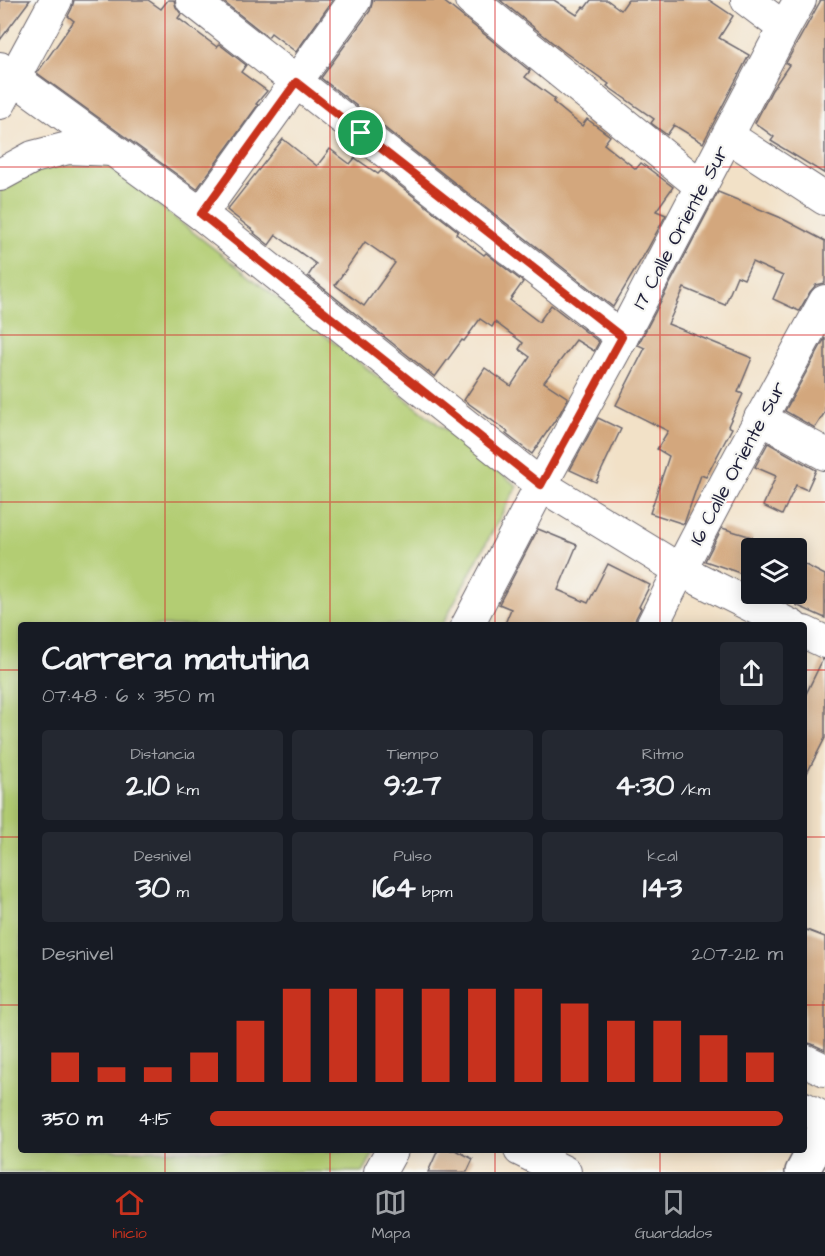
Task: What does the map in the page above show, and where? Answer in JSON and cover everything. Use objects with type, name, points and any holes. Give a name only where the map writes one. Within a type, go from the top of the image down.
[{"type":"main road","points":[[802,1172],[825,1129]]},
{"type":"street","points":[[56,0],[5,83],[112,150],[201,214],[541,485],[680,570],[784,622]]},
{"type":"street","points":[[192,0],[622,337]]},
{"type":"street","points":[[201,214],[355,0]]},
{"type":"street","points":[[471,0],[701,186]]},
{"type":"street","points":[[747,0],[784,28]]},
{"type":"street","name":"17 Calle Oriente Sur","points":[[469,622],[800,0]]},
{"type":"street","points":[[728,136],[825,198]]},
{"type":"street","points":[[0,175],[33,157],[68,148],[112,150]]},
{"type":"street","name":"16 Calle Oriente Sur","points":[[654,622],[760,418],[825,301]]},
{"type":"street","points":[[760,418],[825,454]]},
{"type":"street","points":[[807,633],[825,642]]},
{"type":"street","points":[[807,1061],[825,1070]]},
{"type":"street","points":[[807,1110],[825,1119]]},
{"type":"street","points":[[380,1172],[390,1153]]},
{"type":"street","points":[[526,1153],[565,1172]]},
{"type":"green space","points":[[106,164],[517,486],[444,622],[18,622],[18,1153],[374,1153],[363,1172],[0,1172],[0,189],[39,167]]},
{"type":"building","points":[[0,0],[30,0],[0,40]]},
{"type":"building","points":[[74,0],[148,0],[161,9],[168,0],[174,0],[181,14],[178,18],[217,47],[219,44],[246,65],[241,72],[267,91],[197,189],[37,73],[74,21],[68,16]]},
{"type":"building","points":[[221,0],[333,0],[296,52],[271,33],[268,37]]},
{"type":"building","points":[[373,0],[442,0],[530,71],[525,77],[555,99],[553,102],[582,126],[587,119],[610,136],[604,144],[636,169],[641,163],[673,187],[656,211],[666,215],[613,307],[321,78],[370,11]]},
{"type":"building","points":[[500,0],[554,0],[577,15],[591,0],[607,0],[621,10],[628,0],[709,0],[733,16],[719,38],[749,55],[703,143],[674,125],[667,135],[651,123],[654,119],[607,86],[609,84],[563,51]]},
{"type":"building","points":[[821,0],[825,0],[825,174],[771,141],[774,137],[755,123],[772,90],[789,65],[786,63]]},
{"type":"building","points":[[283,139],[317,166],[330,149],[350,164],[355,158],[378,174],[381,171],[458,231],[456,234],[484,255],[486,253],[523,282],[510,300],[539,322],[551,305],[599,342],[594,351],[576,340],[544,382],[568,398],[532,454],[506,434],[508,432],[464,400],[485,368],[511,386],[530,357],[519,349],[523,343],[495,322],[492,327],[480,319],[435,377],[308,276],[316,264],[276,235],[269,245],[227,210]],"holes":[[[365,242],[395,263],[364,306],[335,285]]]},
{"type":"building","points":[[718,192],[779,217],[825,241],[825,283],[816,285],[799,311],[773,299],[783,276],[752,262],[744,279],[737,276],[725,305],[684,288],[668,324],[752,358],[738,392],[743,394],[728,426],[732,428],[706,477],[701,475],[684,524],[650,513],[669,456],[657,449],[668,431],[616,405],[645,348],[638,345]]},
{"type":"building","points":[[825,338],[825,412],[815,428],[785,411]]},
{"type":"building","points":[[598,418],[621,429],[596,482],[570,470]]},
{"type":"building","points":[[768,443],[816,470],[807,490],[796,485],[782,515],[763,506],[776,476],[755,467]]},
{"type":"building","points":[[722,528],[752,537],[741,538],[741,574],[705,561]]},
{"type":"building","points":[[538,529],[577,545],[558,590],[588,603],[608,564],[650,585],[639,607],[641,608],[635,622],[506,622],[511,609],[499,604]]},
{"type":"building","points":[[807,566],[825,575],[825,618],[796,605],[807,604]]},
{"type":"building","points":[[823,659],[825,660],[825,738],[807,773],[807,692]]},
{"type":"building","points":[[807,930],[825,937],[825,1050],[807,1043]]},
{"type":"building","points":[[437,1153],[462,1153],[473,1159],[467,1172],[428,1172]]},
{"type":"route","points":[[296,82],[361,133],[622,337],[541,485],[201,214],[296,82]]}]
